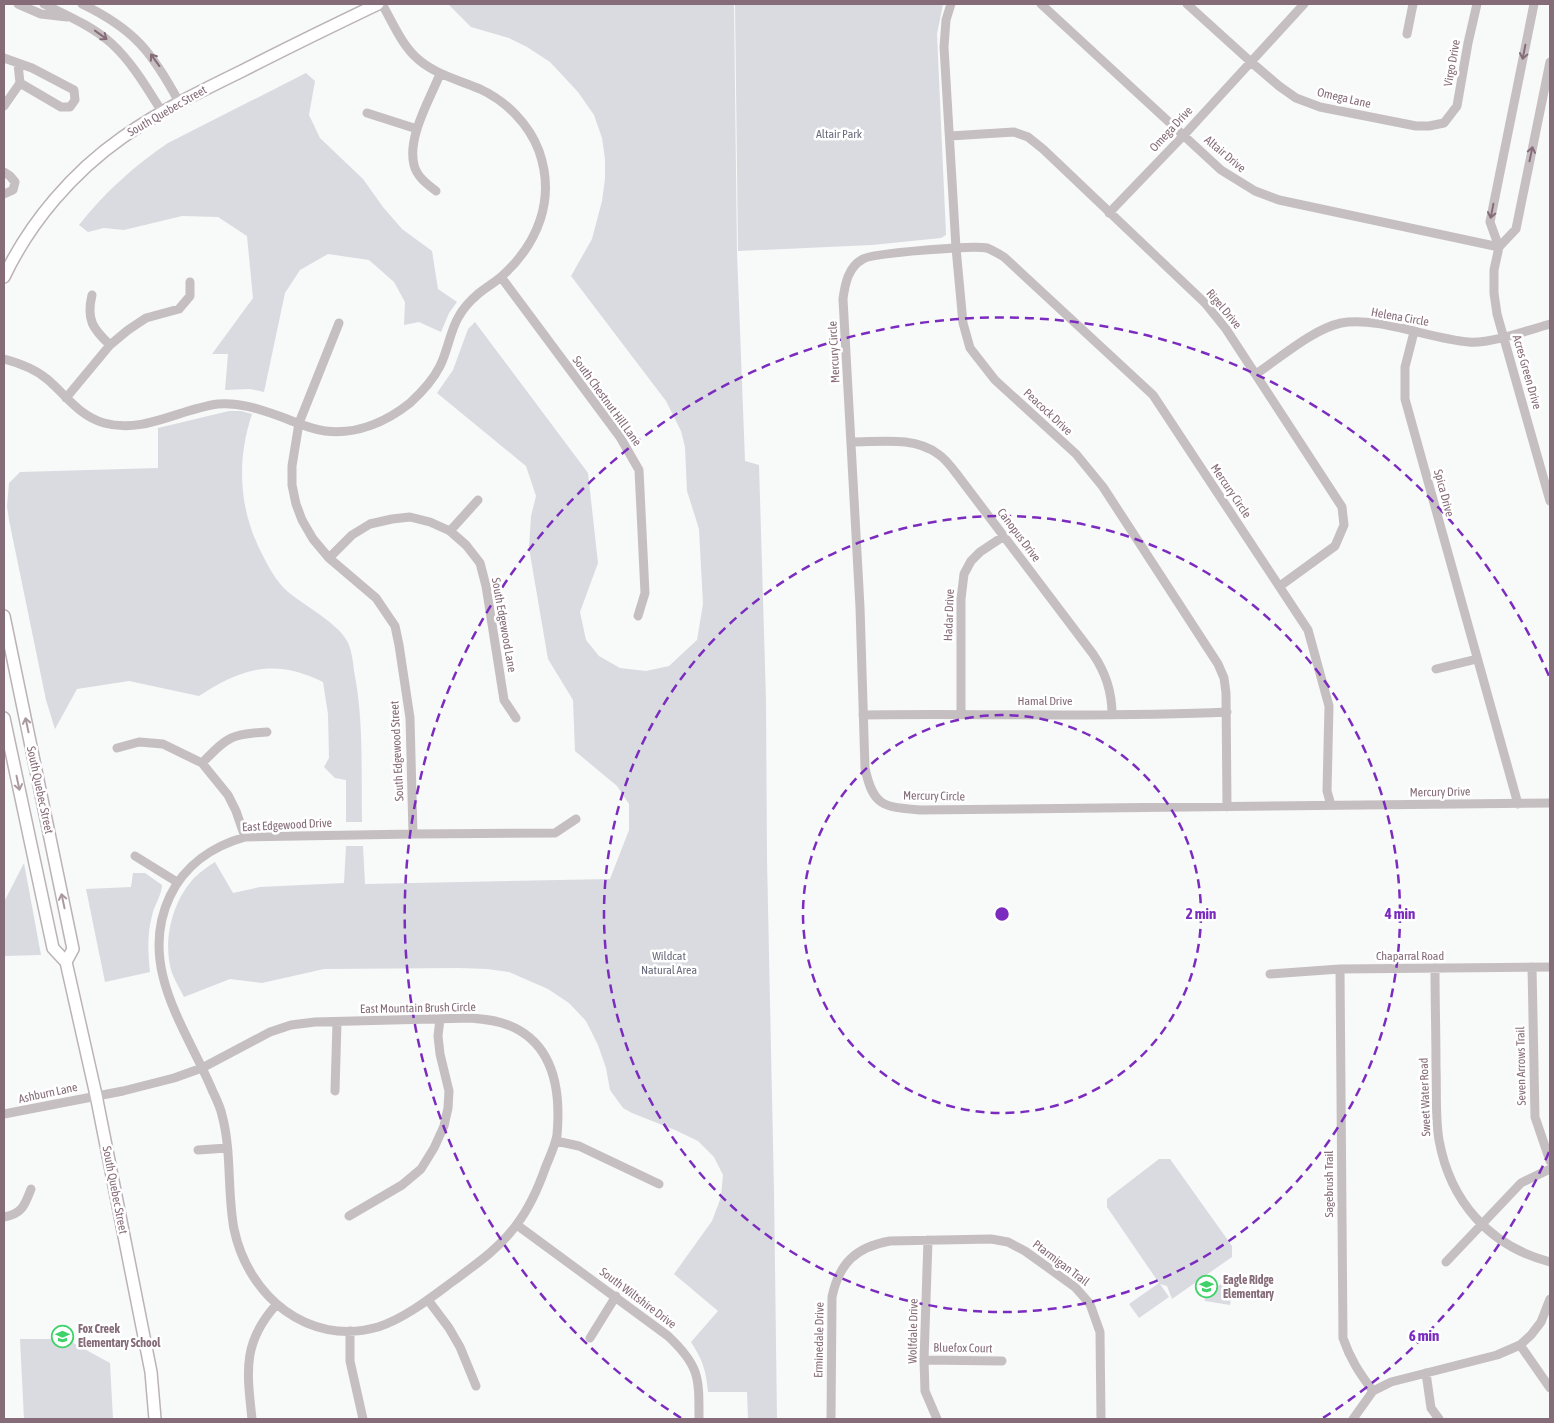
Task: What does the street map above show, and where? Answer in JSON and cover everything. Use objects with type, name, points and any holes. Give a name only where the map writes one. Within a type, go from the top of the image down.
[{"type":"main road","name":"South Quebec Street","points":[[4,277],[28,235],[53,203],[79,174],[123,137],[180,102],[378,4]]},
{"type":"main road","name":"South Quebec Street","points":[[4,616],[73,949],[66,962]]},
{"type":"main road","name":"South Quebec Street","points":[[4,718],[53,948],[66,962],[96,1095],[151,1372],[155,1419]]},
{"type":"street","points":[[18,4],[41,14],[70,18]]},
{"type":"street","points":[[44,4],[102,35],[134,68],[162,112]]},
{"type":"street","points":[[82,4],[111,19],[137,40],[156,62],[180,102]]},
{"type":"street","points":[[4,359],[34,370],[47,379],[83,413],[103,423],[125,426],[148,423],[217,404],[239,404],[267,411],[324,431],[348,430],[372,426],[409,403],[427,386],[441,365],[458,316],[469,302],[483,289],[501,277],[526,251],[538,230],[544,208],[546,185],[544,166],[538,147],[529,132],[508,107],[480,89],[440,74],[420,61],[410,52],[382,4]]},
{"type":"street","name":"Peacock Drive","points":[[951,4],[946,20],[944,47],[956,248],[963,323],[970,348],[996,380],[1076,454],[1103,487],[1218,664],[1224,678],[1227,712],[1227,808]]},
{"type":"street","name":"Altair Drive","points":[[1041,4],[1221,170],[1255,191],[1279,200],[1499,247]]},
{"type":"street","name":"Omega Lane","points":[[1188,4],[1278,86],[1296,98],[1320,107],[1416,126],[1444,123]]},
{"type":"street","name":"Omega Drive","points":[[1109,213],[1184,135],[1304,4]]},
{"type":"street","points":[[1407,34],[1413,4]]},
{"type":"street","name":"Virgo Drive","points":[[1444,123],[1457,106],[1477,4]]},
{"type":"street","points":[[1534,4],[1490,222],[1499,247],[1516,229],[1550,62]]},
{"type":"street","points":[[4,58],[32,68],[74,90],[74,100],[70,106],[61,106],[20,83]]},
{"type":"street","points":[[4,106],[20,83],[18,64]]},
{"type":"street","points":[[436,191],[420,178],[414,166],[413,148],[417,129],[440,74]]},
{"type":"street","points":[[367,113],[417,129]]},
{"type":"street","name":"Rigel Drive","points":[[950,136],[1014,132],[1028,137],[1043,149],[1205,303],[1226,329],[1342,507],[1344,525],[1335,546],[1280,586]]},
{"type":"street","points":[[4,172],[15,182],[13,190],[4,194]]},
{"type":"street","name":"Acres Green Drive","points":[[1499,247],[1494,270],[1494,293],[1497,314],[1550,501]]},
{"type":"street","name":"Mercury Circle","points":[[956,248],[986,248],[1004,257],[1153,395],[1308,630],[1322,674],[1329,706],[1327,791],[1331,805],[1227,808],[920,810],[892,808],[875,797],[868,784],[865,768],[851,442],[843,299],[845,281],[852,268],[862,259],[874,255],[956,248]]},
{"type":"street","name":"South Chestnut Hill Lane","points":[[501,277],[620,437],[639,470],[645,593],[638,616]]},
{"type":"street","points":[[66,398],[110,345],[128,330],[146,318],[179,308],[190,296],[190,282]]},
{"type":"street","points":[[92,295],[89,308],[91,324],[110,345]]},
{"type":"street","name":"South Edgewood Street","points":[[339,323],[299,423],[292,466],[292,485],[296,504],[312,539],[329,558],[376,598],[395,626],[410,718],[413,834]]},
{"type":"street","name":"Helena Circle","points":[[1256,374],[1323,329],[1340,323],[1372,323],[1470,342],[1489,341],[1550,324]]},
{"type":"street","name":"Spica Drive","points":[[1414,332],[1405,366],[1405,399],[1518,804]]},
{"type":"street","name":"Canopus Drive","points":[[851,442],[899,441],[914,443],[940,454],[1103,668],[1109,682],[1112,697],[1112,714]]},
{"type":"street","points":[[450,531],[478,500]]},
{"type":"street","name":"South Edgewood Lane","points":[[329,558],[352,535],[370,524],[392,519],[410,517],[430,522],[450,531],[466,545],[480,563],[486,586],[504,700],[516,718]]},
{"type":"street","name":"Hadar Drive","points":[[961,713],[961,599],[964,574],[980,552],[1004,536]]},
{"type":"street","points":[[1436,670],[1476,659]]},
{"type":"street","name":"Hamal Drive","points":[[863,715],[961,713],[1159,715],[1227,712]]},
{"type":"street","points":[[202,763],[227,739],[240,734],[266,732]]},
{"type":"street","points":[[117,748],[139,742],[164,744],[202,763],[228,795],[245,837]]},
{"type":"street","name":"Mercury Drive","points":[[1331,805],[1550,803]]},
{"type":"street","name":"East Edgewood Drive","points":[[202,1068],[162,979],[159,958],[162,918],[177,882],[192,865],[212,851],[229,842],[245,837],[555,833],[576,819]]},
{"type":"street","points":[[135,856],[177,882]]},
{"type":"street","name":"Seven Arrows Trail","points":[[1532,967],[1535,1118],[1550,1161]]},
{"type":"street","name":"Chaparral Road","points":[[1270,974],[1340,969],[1550,967]]},
{"type":"street","name":"Sweet Water Road","points":[[1435,968],[1437,1126],[1448,1173],[1462,1201],[1481,1225],[1517,1250],[1533,1258],[1550,1262]]},
{"type":"street","name":"Sagebrush Trail","points":[[1340,969],[1343,1338],[1358,1372],[1373,1391]]},
{"type":"street","points":[[349,1216],[402,1185],[421,1169],[434,1148],[444,1126],[450,1091],[440,1054],[438,1036],[440,1019]]},
{"type":"street","name":"East Mountain Brush Circle","points":[[96,1095],[123,1091],[174,1078],[202,1068],[270,1032],[291,1025],[440,1019],[490,1020],[509,1025],[540,1047],[549,1063],[557,1089],[559,1111],[556,1141],[530,1203],[517,1225],[480,1262],[428,1300],[398,1318],[376,1327],[350,1331],[327,1330],[309,1324],[276,1305],[262,1292],[240,1254],[234,1227],[222,1114],[202,1068]]},
{"type":"street","points":[[335,1091],[337,1022]]},
{"type":"street","name":"Ashburn Lane","points":[[4,1114],[96,1095]]},
{"type":"street","points":[[556,1141],[579,1146],[659,1184]]},
{"type":"street","points":[[198,1150],[227,1148]]},
{"type":"street","points":[[1446,1262],[1521,1183],[1550,1169]]},
{"type":"street","points":[[4,1217],[16,1214],[24,1207],[31,1189]]},
{"type":"street","name":"South Wiltshire Drive","points":[[517,1225],[616,1296],[668,1336],[684,1351],[695,1367],[699,1384],[699,1419]]},
{"type":"street","name":"Ptarmigan Trail","points":[[928,1240],[991,1238],[1008,1242],[1025,1251],[1075,1287],[1090,1304],[1100,1332],[1101,1419]]},
{"type":"street","name":"Erminedale Drive","points":[[831,1419],[830,1316],[835,1280],[844,1266],[856,1254],[874,1244],[899,1240],[928,1240]]},
{"type":"street","name":"Wolfdale Drive","points":[[928,1240],[924,1360],[925,1391],[938,1419]]},
{"type":"street","points":[[590,1338],[616,1296]]},
{"type":"street","points":[[1353,1419],[1373,1391],[1391,1382],[1497,1354],[1520,1345],[1541,1322],[1550,1299]]},
{"type":"street","points":[[428,1300],[460,1346],[476,1386]]},
{"type":"street","points":[[252,1419],[248,1380],[249,1358],[255,1336],[264,1319],[276,1305]]},
{"type":"street","points":[[350,1331],[350,1361],[362,1419]]},
{"type":"street","points":[[1520,1345],[1550,1388]]},
{"type":"street","name":"Bluefox Court","points":[[924,1360],[1002,1361]]},
{"type":"street","points":[[1426,1373],[1431,1408],[1438,1419]]},
{"type":"green space","name":"Wildcat Natural Area","points":[[734,4],[737,252],[745,461],[759,465],[766,700],[777,1419],[748,1419],[747,1392],[708,1392],[703,1366],[691,1342],[718,1311],[674,1274],[712,1221],[721,1197],[723,1175],[714,1157],[698,1141],[623,1108],[610,1090],[606,1068],[598,1045],[586,1021],[569,1003],[548,989],[509,972],[459,968],[324,969],[262,983],[230,979],[184,997],[173,976],[169,961],[168,948],[171,923],[180,899],[194,878],[215,862],[233,893],[260,887],[344,883],[346,846],[363,846],[365,884],[610,879],[629,830],[629,804],[617,786],[575,751],[573,700],[548,659],[529,548],[531,516],[536,496],[526,466],[437,393],[453,370],[468,329],[475,322],[588,473],[598,563],[580,612],[586,640],[599,656],[620,668],[646,671],[669,666],[697,640],[703,604],[699,529],[687,491],[685,447],[681,431],[666,401],[571,276],[592,239],[602,201],[605,159],[602,138],[594,115],[578,92],[550,62],[509,38],[471,27],[449,5]]},
{"type":"green space","name":"Altair Park","points":[[735,4],[943,4],[937,34],[946,235],[941,238],[872,245],[738,251]]},
{"type":"green space","points":[[306,73],[315,81],[309,115],[320,138],[363,179],[402,229],[432,251],[438,289],[457,302],[449,313],[441,332],[419,322],[404,325],[405,302],[394,282],[369,260],[328,254],[300,270],[285,293],[264,392],[250,389],[225,390],[228,354],[212,354],[253,298],[247,236],[218,217],[182,216],[124,230],[104,228],[88,232],[79,225],[120,181],[168,143]]},
{"type":"green space","points":[[229,411],[241,411],[252,414],[244,450],[242,486],[249,522],[263,556],[273,575],[283,587],[339,630],[350,648],[361,727],[362,822],[346,822],[346,780],[335,778],[324,767],[329,758],[328,714],[323,682],[306,675],[274,668],[259,669],[230,679],[199,696],[129,681],[77,689],[55,729],[46,700],[9,520],[7,506],[9,483],[20,472],[158,468],[158,428]]},
{"type":"green space","points":[[24,863],[41,955],[4,956],[4,902]]},
{"type":"green space","points":[[133,873],[145,873],[162,885],[149,930],[150,972],[105,982],[86,889],[131,887]]},
{"type":"green space","points":[[1159,1159],[1170,1159],[1232,1246],[1232,1257],[1172,1299],[1167,1286],[1160,1284],[1169,1297],[1139,1318],[1129,1304],[1159,1283],[1107,1207],[1107,1199]]},
{"type":"green space","points":[[1229,1278],[1234,1279],[1230,1305],[1205,1301],[1204,1296]]},
{"type":"green space","points":[[20,1339],[66,1339],[110,1363],[113,1419],[24,1419]]},
{"type":"place","name":"Eagle Ridge Elementary","points":[[1207,1287]]},
{"type":"place","name":"Fox Creek Elementary School","points":[[62,1336]]}]
